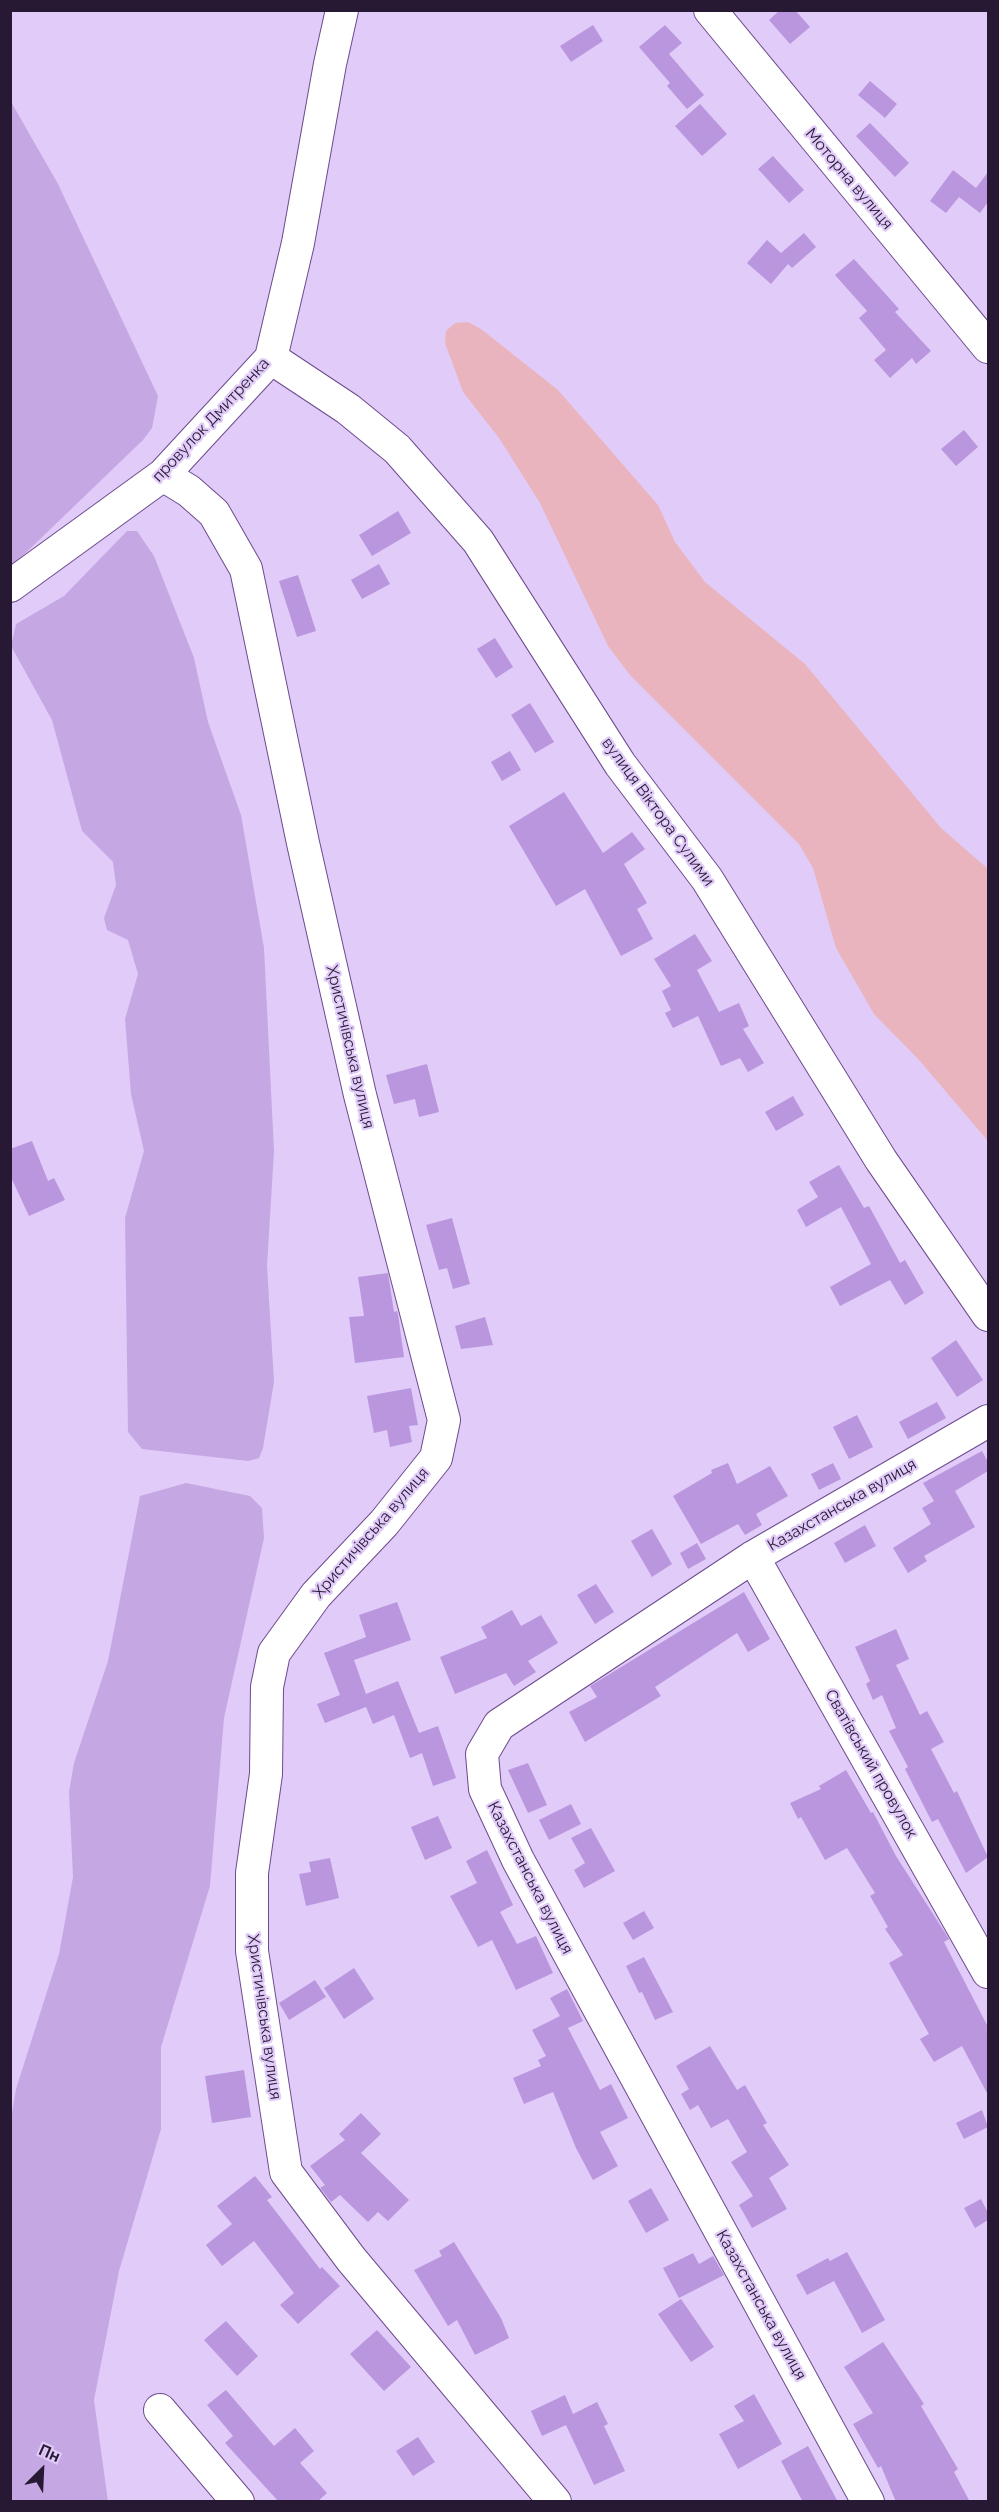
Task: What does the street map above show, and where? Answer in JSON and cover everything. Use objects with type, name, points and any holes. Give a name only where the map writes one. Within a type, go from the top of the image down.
[{"type":"street","name":"провулок Дмитренка","points":[[10,586],[163,475],[271,358],[298,243],[342,10]]},
{"type":"street","name":"Моторна вулиця","points":[[710,10],[988,347]]},
{"type":"street","name":"вулиця Віктора Сулими","points":[[271,358],[348,409],[397,449],[478,541],[620,764],[707,879],[881,1160],[988,1315]]},
{"type":"street","name":"Христичівська вулиця","points":[[163,475],[189,491],[214,513],[246,569],[303,843],[360,1095],[444,1420],[436,1458],[384,1523],[316,1595],[274,1653],[267,1687],[266,1774],[252,1873],[252,1951],[286,2172],[351,2259],[555,2502]]},
{"type":"street","name":"Казахстанська вулиця","points":[[868,2502],[524,1870],[485,1789],[482,1754],[499,1725],[753,1557],[988,1421]]},
{"type":"street","name":"Сватівський провулок","points":[[753,1557],[988,1972]]},
{"type":"street","points":[[160,2410],[238,2502]]},
{"type":"shaded area","points":[[10,100],[58,184],[158,396],[152,428],[143,440],[11,567]]},
{"type":"shaded area","points":[[468,322],[481,329],[558,390],[658,505],[675,542],[705,582],[805,664],[941,828],[988,869],[988,1141],[919,1060],[874,1014],[836,948],[813,868],[799,844],[630,675],[608,646],[540,503],[499,438],[463,392],[445,343],[446,331],[455,323]]},
{"type":"shaded area","points":[[127,531],[137,531],[154,556],[194,658],[208,722],[241,815],[264,948],[274,1151],[267,1266],[274,1382],[263,1448],[259,1458],[248,1461],[142,1449],[128,1432],[125,1218],[144,1151],[131,1094],[125,1019],[138,974],[128,940],[107,930],[104,918],[116,885],[113,862],[82,831],[52,720],[11,646],[16,624],[64,596]]},
{"type":"shaded area","points":[[186,1483],[250,1496],[262,1508],[264,1538],[224,1718],[210,1886],[161,2047],[161,2129],[119,2271],[94,2400],[108,2501],[11,2501],[11,2119],[16,2089],[59,1954],[73,1877],[69,1792],[74,1763],[108,1661],[140,1496]]},
{"type":"building","points":[[780,10],[795,10],[810,27],[790,44],[769,20]]},
{"type":"building","points":[[593,25],[603,41],[571,62],[560,46]]},
{"type":"building","points":[[665,25],[682,43],[669,54],[704,95],[687,109],[667,86],[670,83],[639,47]]},
{"type":"building","points":[[870,81],[897,104],[885,118],[858,95]]},
{"type":"building","points":[[700,104],[727,134],[702,156],[675,126]]},
{"type":"building","points":[[870,123],[909,163],[895,177],[856,136]]},
{"type":"building","points":[[773,156],[804,190],[789,203],[758,169]]},
{"type":"building","points":[[953,170],[976,188],[988,172],[988,202],[980,213],[959,197],[946,213],[930,201]]},
{"type":"building","points":[[804,233],[816,247],[792,268],[788,264],[771,284],[747,263],[767,240],[781,253]]},
{"type":"building","points":[[854,259],[899,309],[895,312],[931,351],[916,364],[912,358],[890,378],[874,360],[886,350],[859,318],[867,311],[835,275]]},
{"type":"building","points":[[964,430],[978,447],[956,466],[941,449]]},
{"type":"building","points":[[398,511],[411,533],[372,556],[359,535]]},
{"type":"building","points":[[379,564],[390,584],[362,599],[351,580]]},
{"type":"building","points":[[298,575],[316,631],[297,637],[279,581]]},
{"type":"building","points":[[495,638],[513,667],[496,678],[477,649]]},
{"type":"building","points":[[530,703],[554,742],[535,753],[511,715]]},
{"type":"building","points":[[510,751],[521,770],[502,781],[491,762]]},
{"type":"building","points":[[564,792],[603,853],[632,832],[645,849],[624,864],[647,903],[637,909],[653,939],[621,956],[585,889],[556,906],[509,826]]},
{"type":"building","points":[[695,934],[712,961],[697,970],[719,1012],[739,1003],[749,1026],[743,1029],[764,1063],[748,1072],[740,1058],[721,1066],[698,1016],[673,1028],[665,1013],[671,1010],[662,991],[671,986],[654,959]]},
{"type":"building","points":[[427,1064],[439,1112],[419,1117],[415,1099],[394,1104],[386,1075]]},
{"type":"building","points":[[793,1096],[804,1115],[776,1131],[765,1112]]},
{"type":"building","points":[[32,1141],[48,1181],[54,1178],[65,1200],[29,1216],[10,1175],[10,1149]]},
{"type":"building","points":[[839,1165],[864,1208],[869,1206],[900,1263],[905,1260],[924,1293],[905,1305],[890,1280],[840,1306],[830,1287],[871,1264],[841,1207],[806,1227],[797,1210],[818,1197],[809,1182]]},
{"type":"building","points":[[452,1218],[470,1284],[453,1289],[447,1268],[439,1270],[426,1225]]},
{"type":"building","points":[[388,1273],[394,1312],[397,1311],[398,1314],[404,1357],[355,1363],[349,1317],[364,1316],[358,1277]]},
{"type":"building","points":[[485,1317],[493,1345],[461,1349],[455,1326]]},
{"type":"building","points":[[956,1340],[983,1380],[957,1397],[931,1358]]},
{"type":"building","points":[[411,1388],[418,1425],[409,1426],[412,1442],[390,1447],[387,1430],[374,1433],[367,1396]]},
{"type":"building","points":[[937,1402],[946,1418],[908,1439],[899,1422]]},
{"type":"building","points":[[857,1415],[873,1447],[849,1459],[833,1427]]},
{"type":"building","points":[[982,1451],[988,1462],[988,1471],[955,1491],[975,1527],[924,1556],[927,1561],[908,1573],[893,1548],[931,1524],[922,1508],[934,1501],[923,1483]]},
{"type":"building","points":[[728,1463],[737,1484],[770,1466],[788,1496],[756,1514],[762,1525],[745,1535],[738,1524],[701,1544],[673,1496],[712,1473],[711,1470]]},
{"type":"building","points":[[833,1463],[841,1479],[819,1490],[811,1474]]},
{"type":"building","points":[[865,1525],[876,1546],[845,1563],[834,1543]]},
{"type":"building","points":[[652,1529],[672,1564],[652,1577],[631,1541]]},
{"type":"building","points":[[697,1543],[706,1559],[688,1569],[680,1553]]},
{"type":"building","points":[[596,1584],[614,1612],[595,1624],[577,1595]]},
{"type":"building","points":[[744,1592],[770,1639],[748,1652],[737,1633],[655,1687],[661,1696],[585,1742],[569,1712],[597,1697],[590,1686]]},
{"type":"building","points":[[397,1602],[411,1640],[354,1660],[366,1694],[398,1681],[419,1733],[438,1726],[456,1778],[433,1786],[422,1753],[410,1758],[394,1715],[373,1724],[366,1707],[325,1723],[317,1704],[340,1695],[324,1653],[366,1637],[359,1615]]},
{"type":"building","points":[[512,1610],[521,1626],[541,1615],[558,1643],[528,1661],[536,1672],[514,1686],[506,1673],[455,1694],[440,1657],[487,1638],[481,1627]]},
{"type":"building","points":[[896,1629],[909,1659],[896,1665],[920,1715],[927,1711],[944,1742],[931,1749],[954,1793],[957,1791],[988,1857],[966,1873],[938,1819],[932,1822],[905,1769],[908,1767],[889,1731],[896,1728],[882,1695],[873,1700],[866,1684],[870,1681],[855,1647]]},
{"type":"building","points":[[528,1763],[547,1805],[528,1813],[508,1770]]},
{"type":"building","points":[[846,1770],[871,1813],[873,1812],[896,1856],[949,1939],[944,1942],[988,2027],[988,2095],[962,2046],[934,2062],[920,2039],[929,2034],[889,1963],[903,1955],[885,1929],[888,1927],[870,1896],[875,1893],[847,1848],[825,1860],[801,1817],[798,1819],[790,1803],[821,1789],[819,1786]]},
{"type":"building","points":[[571,1804],[581,1824],[549,1840],[539,1820]]},
{"type":"building","points":[[438,1816],[452,1848],[425,1860],[411,1827]]},
{"type":"building","points":[[591,1828],[615,1871],[584,1888],[574,1870],[585,1863],[571,1838]]},
{"type":"building","points":[[487,1850],[513,1905],[500,1912],[517,1944],[536,1936],[553,1973],[516,1990],[492,1940],[478,1947],[450,1896],[477,1883],[466,1861]]},
{"type":"building","points":[[330,1858],[339,1898],[306,1906],[299,1874],[311,1872],[309,1862]]},
{"type":"building","points":[[644,1911],[654,1928],[633,1940],[623,1923]]},
{"type":"building","points":[[644,1957],[673,2012],[655,2020],[626,1966]]},
{"type":"building","points":[[354,1968],[374,1999],[344,2019],[324,1988]]},
{"type":"building","points":[[315,1980],[326,1997],[289,2020],[279,2003]]},
{"type":"building","points":[[567,1989],[583,2021],[568,2028],[600,2090],[611,2084],[628,2118],[600,2132],[618,2166],[593,2180],[576,2148],[553,2092],[524,2104],[513,2078],[541,2066],[538,2060],[546,2056],[532,2030],[560,2016],[550,1998]]},
{"type":"building","points":[[710,2046],[737,2090],[745,2085],[767,2123],[763,2125],[789,2165],[769,2178],[787,2209],[752,2228],[739,2205],[753,2196],[731,2162],[747,2152],[728,2119],[711,2128],[698,2105],[690,2110],[681,2094],[689,2089],[676,2066]]},
{"type":"building","points":[[244,2070],[251,2117],[212,2123],[205,2076]]},
{"type":"building","points":[[982,2110],[988,2127],[964,2139],[956,2123]]},
{"type":"building","points":[[361,2113],[381,2134],[361,2153],[409,2200],[388,2221],[378,2212],[368,2222],[340,2195],[331,2202],[320,2188],[325,2185],[310,2166],[345,2140],[339,2134]]},
{"type":"building","points":[[255,2176],[272,2197],[267,2200],[320,2269],[322,2267],[340,2286],[298,2324],[280,2305],[294,2293],[254,2241],[222,2266],[206,2245],[232,2224],[217,2206]]},
{"type":"building","points":[[651,2188],[669,2220],[646,2233],[628,2201]]},
{"type":"building","points":[[981,2199],[988,2213],[988,2220],[975,2228],[964,2208]]},
{"type":"building","points":[[454,2242],[501,2318],[509,2338],[475,2355],[457,2320],[448,2326],[414,2270],[442,2256],[439,2251]]},
{"type":"building","points":[[847,2252],[885,2320],[862,2333],[834,2281],[807,2295],[796,2275],[828,2258],[830,2261]]},
{"type":"building","points":[[693,2253],[699,2264],[713,2256],[724,2275],[679,2298],[663,2268]]},
{"type":"building","points":[[681,2299],[714,2347],[691,2362],[658,2314]]},
{"type":"building","points":[[226,2321],[258,2356],[237,2376],[204,2340]]},
{"type":"building","points":[[377,2330],[411,2367],[384,2391],[350,2354]]},
{"type":"building","points":[[883,2342],[924,2404],[921,2406],[958,2469],[954,2472],[970,2502],[896,2502],[881,2466],[878,2468],[853,2424],[873,2413],[844,2367]]},
{"type":"building","points":[[226,2390],[274,2446],[295,2428],[314,2451],[300,2463],[327,2493],[317,2502],[279,2502],[225,2443],[233,2436],[207,2405]]},
{"type":"building","points":[[754,2394],[782,2444],[738,2469],[719,2434],[744,2421],[734,2406]]},
{"type":"building","points":[[565,2395],[573,2414],[597,2402],[608,2424],[604,2426],[625,2471],[594,2485],[566,2425],[542,2436],[531,2411]]},
{"type":"building","points":[[418,2437],[435,2462],[413,2476],[396,2451]]},
{"type":"building","points":[[808,2446],[838,2502],[803,2502],[781,2461]]}]
